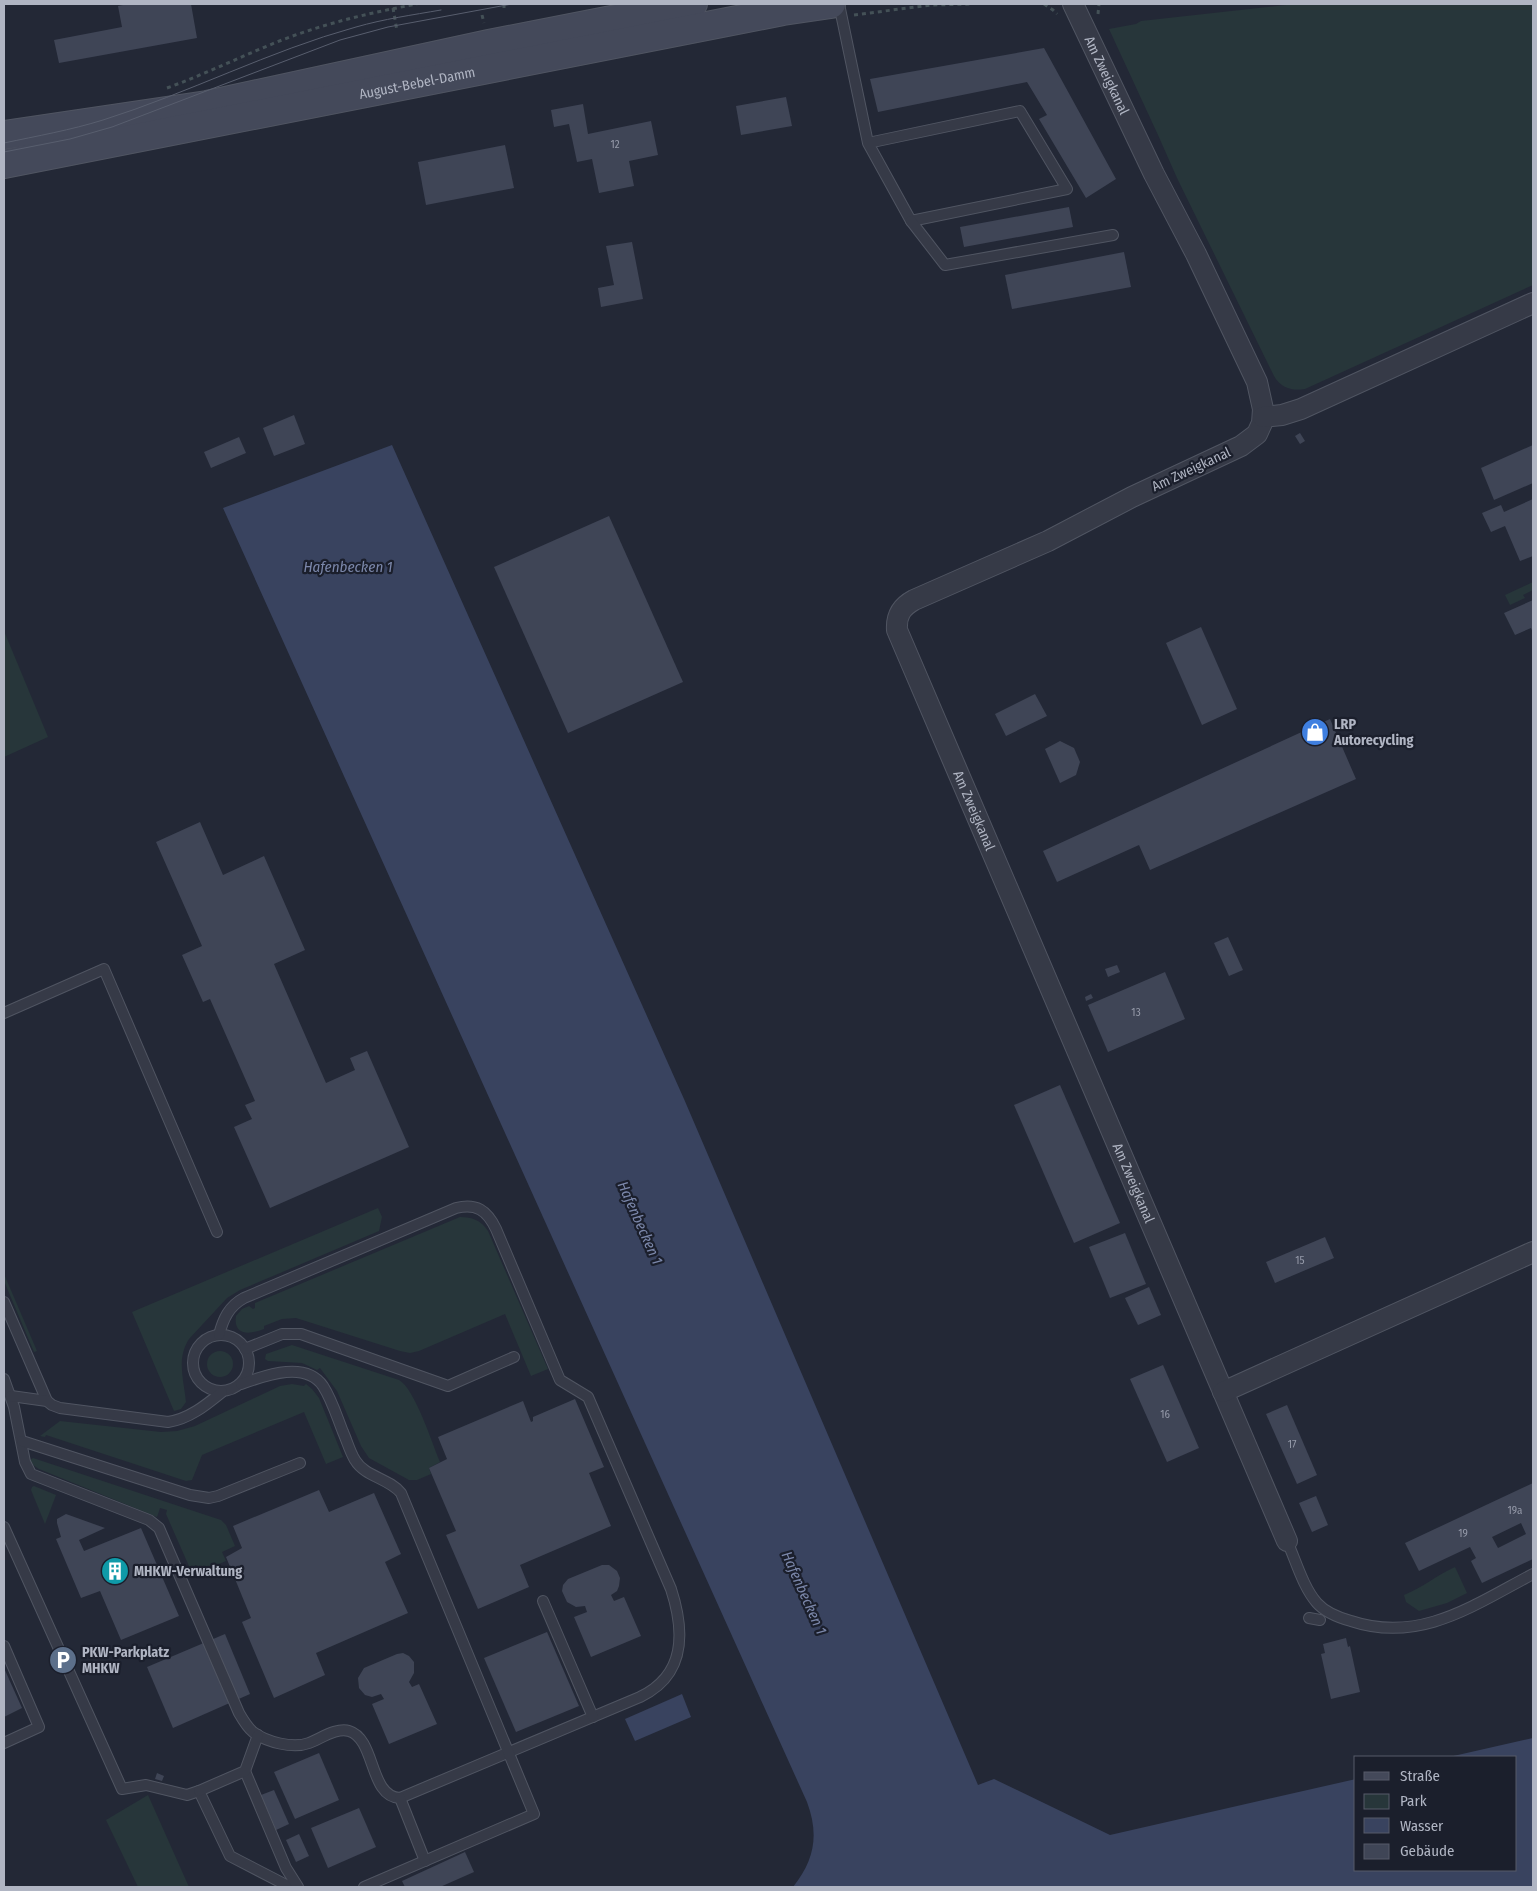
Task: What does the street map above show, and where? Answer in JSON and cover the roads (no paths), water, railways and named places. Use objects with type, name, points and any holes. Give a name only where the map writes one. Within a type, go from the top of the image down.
[{"type":"main road","name":"August-Bebel-Damm","points":[[4,135],[206,105],[489,44],[693,4]]},
{"type":"main road","name":"August-Bebel-Damm","points":[[4,164],[782,7],[831,4]]},
{"type":"street","name":"Am Zweigkanal","points":[[1074,4],[1150,166],[1196,254],[1257,382],[1262,398],[1263,417],[1257,434],[1250,441],[1132,497],[1048,541],[914,600],[901,610],[897,624],[900,638],[1287,1541]]},
{"type":"street","points":[[1263,417],[1282,415],[1301,409],[1533,303]]},
{"type":"street","points":[[1223,1392],[1533,1252]]},
{"type":"lane","points":[[839,4],[868,144],[910,221],[945,266],[1113,234]]},
{"type":"lane","points":[[868,144],[1020,111],[1068,189],[910,221]]},
{"type":"lane","points":[[4,1013],[104,969],[218,1232]]},
{"type":"lane","points":[[4,1380],[11,1396],[26,1466],[34,1476],[149,1520],[158,1527],[239,1714],[246,1724],[258,1735],[282,1743],[299,1745],[341,1731],[350,1731],[357,1735],[362,1743],[385,1792],[391,1797],[400,1798],[509,1754],[646,1694],[667,1678],[674,1666],[678,1652],[678,1624],[671,1589],[588,1397],[560,1380],[496,1228],[488,1214],[474,1206],[456,1208],[244,1298],[228,1311],[219,1335]]},
{"type":"lane","points":[[4,1302],[46,1401],[52,1406],[168,1422],[196,1412],[222,1392]]},
{"type":"lane","points":[[245,1348],[282,1334],[301,1334],[448,1386],[514,1357]]},
{"type":"lane","points":[[241,1384],[246,1377],[249,1359],[245,1348],[236,1339],[219,1335],[210,1337],[200,1344],[194,1356],[195,1374],[204,1386],[213,1390],[222,1392],[232,1390],[241,1384],[283,1373],[300,1373],[316,1379],[327,1394],[356,1462],[401,1493],[534,1814],[364,1887]]},
{"type":"lane","points":[[11,1396],[46,1401]]},
{"type":"lane","points":[[22,1441],[190,1495],[204,1497],[226,1494],[300,1463]]},
{"type":"lane","points":[[4,1527],[122,1789],[146,1785],[187,1795],[245,1771]]},
{"type":"lane","points":[[1287,1541],[1306,1585],[1318,1604],[1346,1620],[1369,1627],[1420,1627],[1446,1619],[1533,1574]]},
{"type":"lane","points":[[543,1601],[593,1717]]},
{"type":"lane","points":[[1309,1618],[1320,1620]]},
{"type":"lane","points":[[4,1646],[39,1727],[4,1743]]},
{"type":"lane","points":[[258,1735],[245,1771],[286,1868],[298,1887]]},
{"type":"lane","points":[[199,1791],[230,1856],[290,1887]]},
{"type":"lane","points":[[400,1798],[425,1861]]},
{"type":"water","name":"Hafenbecken 1","points":[[392,445],[684,1099],[978,1785],[994,1779],[1110,1835],[1354,1779],[1354,1871],[1517,1871],[1517,1756],[1453,1756],[1533,1738],[1533,1887],[793,1887],[806,1867],[813,1846],[813,1825],[807,1802],[223,508]]},
{"type":"water","points":[[682,1694],[691,1717],[635,1741],[625,1719]]},
{"type":"tram line","points":[[4,152],[70,139],[112,127],[340,40],[388,27],[512,4]]},
{"type":"tram line","points":[[4,143],[103,120],[292,48],[356,27],[398,17],[441,10]]},
{"type":"place","name":"LRP Autorecycling","points":[[1315,732]]},
{"type":"place","name":"MHKW-Verwaltung","points":[[115,1571]]},
{"type":"place","name":"PKW-Parkplatz MHKW","points":[[63,1660]]}]
